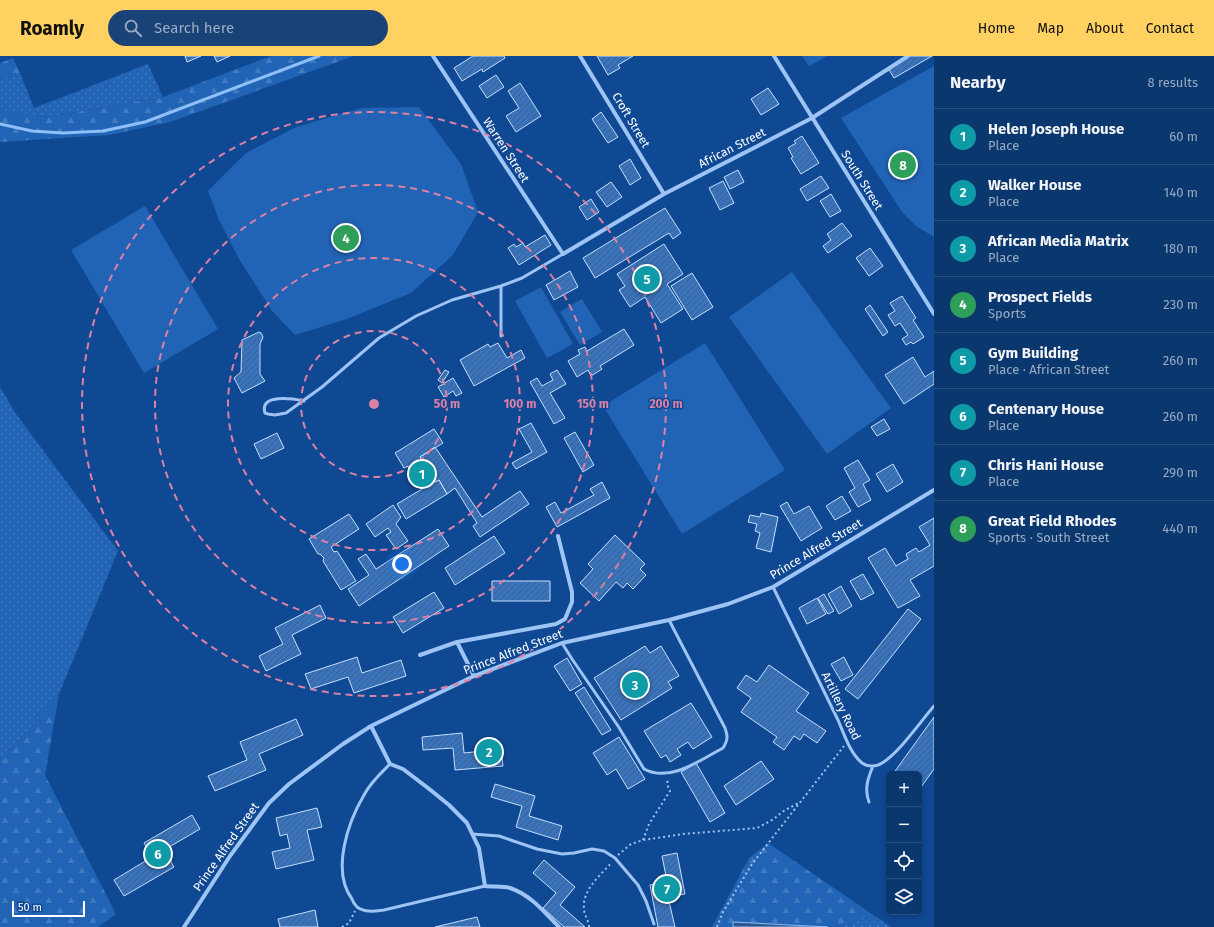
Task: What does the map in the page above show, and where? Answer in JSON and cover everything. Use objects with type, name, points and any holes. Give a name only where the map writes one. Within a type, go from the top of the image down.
[{"type":"street","name":"Warren Street","points":[[433,56],[563,254]]},
{"type":"street","name":"Croft Street","points":[[580,56],[664,194]]},
{"type":"street","name":"South Street","points":[[774,56],[934,314]]},
{"type":"street","name":"African Street","points":[[563,254],[664,194],[812,118],[908,56]]},
{"type":"street","name":"Prince Alfred Street","points":[[184,927],[188,925],[230,856],[269,803],[289,784],[343,744],[371,726],[474,676],[562,643],[669,620],[728,604],[773,587],[934,490]]},
{"type":"street","points":[[420,655],[457,642],[556,624],[565,619],[572,602],[572,592],[558,536]]},
{"type":"street","points":[[457,642],[474,676]]},
{"type":"street","points":[[371,726],[390,764],[403,769],[449,805],[467,824],[479,848],[485,886],[509,888],[525,894],[559,927]]},
{"type":"lane","points":[[304,401],[281,398],[271,400],[266,404],[264,410],[268,414],[286,413],[304,401],[322,387],[379,338],[416,316],[452,300],[501,286],[522,278],[563,254]]},
{"type":"lane","points":[[501,286],[501,336]]},
{"type":"lane","name":"Artillery Road","points":[[773,587],[838,720],[847,742],[863,763],[868,766],[873,766]]},
{"type":"lane","points":[[562,643],[618,726],[644,769],[652,773],[669,774],[723,748],[728,737],[725,728],[669,620]]},
{"type":"lane","points":[[868,802],[866,795],[868,780],[873,766],[882,763],[894,754],[934,706]]},
{"type":"lane","points":[[390,764],[364,794],[349,828],[342,857],[344,883],[349,896],[358,907],[368,911],[384,910],[485,886]]},
{"type":"lane","points":[[472,834],[499,836],[537,849],[562,854],[592,849],[604,851],[615,858],[638,885],[646,901],[654,924]]},
{"type":"path","points":[[717,927],[752,864],[847,742]]},
{"type":"path","points":[[643,840],[649,824],[670,791],[667,784],[669,774]]},
{"type":"path","points":[[590,927],[584,910],[584,900],[588,890],[623,849],[631,844],[643,840],[683,834],[757,828],[800,802]]},
{"type":"path","points":[[342,927],[349,923],[358,907]]},
{"type":"green space","points":[[271,56],[354,56],[170,122],[109,135],[0,142],[0,111],[47,117],[163,97]]},
{"type":"green space","points":[[802,56],[827,56],[809,66]]},
{"type":"green space","points":[[13,58],[20,73],[0,80],[0,63]]},
{"type":"green space","points":[[148,64],[163,97],[47,117],[0,111],[0,80],[20,73],[34,108]]},
{"type":"green space","points":[[934,66],[934,237],[916,226],[902,212],[841,118]]},
{"type":"green space","points":[[419,107],[461,164],[478,212],[453,255],[411,293],[347,319],[295,335],[273,312],[239,259],[219,220],[208,191],[246,153],[296,127],[362,108]]},
{"type":"green space","points":[[145,206],[218,329],[144,373],[71,250]]},
{"type":"green space","points":[[792,272],[891,408],[827,454],[729,317]]},
{"type":"green space","points":[[541,287],[573,344],[547,358],[515,301]]},
{"type":"green space","points":[[582,299],[602,332],[580,345],[560,312]]},
{"type":"green space","points":[[705,343],[785,470],[682,534],[603,406]]},
{"type":"green space","points":[[0,387],[16,414],[118,551],[59,694],[0,764]]},
{"type":"green space","points":[[59,694],[45,775],[116,914],[98,927],[0,927],[0,764]]},
{"type":"green space","points":[[768,843],[875,916],[837,927],[734,922],[733,927],[712,927],[749,858]]},
{"type":"green space","points":[[875,916],[891,927],[837,927]]},
{"type":"shaded area","points":[[733,922],[828,927],[733,927]]},
{"type":"building","points":[[185,56],[201,56],[187,62]]},
{"type":"building","points":[[214,56],[230,56],[217,62]]},
{"type":"building","points":[[473,56],[504,56],[505,58],[483,72],[482,69],[462,81],[454,68]]},
{"type":"building","points":[[597,56],[633,56],[618,65],[620,68],[608,75]]},
{"type":"building","points":[[910,56],[932,56],[894,78],[888,68]]},
{"type":"building","points":[[496,75],[504,87],[487,98],[479,86]]},
{"type":"building","points":[[520,83],[541,116],[516,132],[506,116],[519,108],[508,91]]},
{"type":"building","points":[[768,88],[779,104],[761,115],[751,99]]},
{"type":"building","points":[[601,112],[618,137],[608,143],[592,119]]},
{"type":"building","points":[[802,136],[819,163],[801,174],[791,158],[793,157],[788,148],[796,143],[794,141]]},
{"type":"building","points":[[630,159],[641,178],[630,185],[619,166]]},
{"type":"building","points":[[738,170],[744,182],[730,189],[724,177]]},
{"type":"building","points":[[821,176],[829,188],[807,201],[800,189]]},
{"type":"building","points":[[723,181],[734,203],[720,210],[709,188]]},
{"type":"building","points":[[611,182],[622,197],[607,207],[596,192]]},
{"type":"building","points":[[831,194],[841,211],[830,217],[820,201]]},
{"type":"building","points":[[591,199],[599,212],[587,220],[579,207]]},
{"type":"building","points":[[665,208],[681,233],[673,239],[669,233],[595,278],[583,258]]},
{"type":"building","points":[[842,223],[852,236],[828,253],[823,246],[831,240],[827,234]]},
{"type":"building","points":[[545,235],[551,245],[519,265],[508,248],[514,244],[516,247],[523,243],[525,247]]},
{"type":"building","points":[[664,244],[683,274],[667,284],[683,309],[661,323],[645,297],[630,307],[619,290],[625,286],[617,274]]},
{"type":"building","points":[[870,248],[883,266],[869,276],[856,258]]},
{"type":"building","points":[[570,271],[578,287],[554,300],[546,285]]},
{"type":"building","points":[[692,273],[713,307],[692,320],[671,286]]},
{"type":"building","points":[[902,296],[916,318],[913,320],[924,337],[913,344],[911,342],[906,345],[902,339],[908,335],[900,323],[895,326],[888,315],[895,311],[890,303]]},
{"type":"building","points":[[870,305],[888,332],[883,336],[865,309]]},
{"type":"building","points":[[624,329],[634,345],[600,366],[602,369],[591,376],[588,370],[577,377],[568,361],[580,354],[578,350],[585,347],[587,351]]},
{"type":"building","points":[[259,332],[263,337],[260,344],[260,374],[265,381],[242,393],[234,378],[241,372],[242,340]]},
{"type":"building","points":[[498,343],[507,358],[521,350],[525,358],[474,386],[460,360],[488,344],[490,347]]},
{"type":"building","points":[[913,357],[925,377],[934,371],[934,384],[904,404],[885,375]]},
{"type":"building","points":[[445,370],[449,372],[442,383],[438,380]]},
{"type":"building","points":[[557,370],[566,384],[550,393],[565,418],[554,424],[530,382],[537,378],[542,386],[553,380],[550,374]]},
{"type":"building","points":[[453,378],[462,393],[456,396],[453,391],[444,397],[438,387]]},
{"type":"building","points":[[884,419],[890,429],[877,436],[871,427]]},
{"type":"building","points":[[531,423],[547,452],[516,469],[512,463],[532,452],[519,429]]},
{"type":"building","points":[[434,429],[443,443],[420,457],[435,482],[439,480],[447,494],[406,519],[397,504],[422,489],[408,466],[404,468],[395,453]]},
{"type":"building","points":[[575,432],[594,465],[583,472],[564,438]]},
{"type":"building","points":[[277,433],[284,448],[261,459],[254,444]]},
{"type":"building","points":[[435,447],[482,517],[520,491],[529,504],[480,537],[473,526],[477,523],[455,488],[447,494],[439,480],[435,482],[420,457]]},
{"type":"building","points":[[858,460],[870,480],[863,484],[871,500],[858,507],[849,492],[855,488],[844,468]]},
{"type":"building","points":[[893,464],[903,482],[887,492],[876,474]]},
{"type":"building","points":[[602,482],[610,498],[557,527],[546,507],[555,502],[561,513],[594,495],[590,489]]},
{"type":"building","points":[[842,496],[851,511],[835,520],[826,506]]},
{"type":"building","points":[[787,502],[794,514],[809,506],[822,528],[801,541],[780,506]]},
{"type":"building","points":[[393,505],[401,517],[396,524],[408,541],[396,549],[386,535],[391,532],[388,528],[375,537],[366,524]]},
{"type":"building","points":[[761,513],[778,517],[771,552],[756,548],[760,533],[755,531],[757,524],[748,522],[750,515],[760,517]]},
{"type":"building","points":[[349,514],[359,529],[331,547],[334,552],[337,551],[356,581],[341,590],[323,561],[324,558],[318,554],[309,539]]},
{"type":"building","points":[[934,518],[934,566],[910,580],[920,596],[898,608],[868,558],[885,548],[896,566],[908,559],[906,554],[916,548],[919,552],[930,545],[919,527]]},
{"type":"building","points":[[438,529],[449,546],[359,606],[348,589],[369,575],[358,559],[366,554],[376,569]]},
{"type":"building","points":[[615,535],[645,564],[640,569],[646,575],[633,589],[627,583],[623,588],[616,582],[599,601],[580,583],[593,569],[588,564]]},
{"type":"building","points":[[494,536],[505,553],[455,585],[445,568]]},
{"type":"building","points":[[863,574],[874,593],[861,600],[850,581]]},
{"type":"building","points":[[492,581],[550,581],[550,601],[492,601]]},
{"type":"building","points":[[841,586],[852,606],[839,614],[828,594]]},
{"type":"building","points":[[434,592],[444,608],[403,633],[393,617]]},
{"type":"building","points":[[824,594],[834,611],[828,614],[818,598]]},
{"type":"building","points":[[817,598],[826,614],[807,624],[799,608]]},
{"type":"building","points":[[320,605],[326,618],[292,635],[301,654],[266,671],[259,656],[283,644],[275,628]]},
{"type":"building","points":[[908,609],[921,619],[858,699],[845,689]]},
{"type":"building","points":[[645,646],[650,653],[661,646],[679,676],[668,682],[672,688],[621,720],[594,678]]},
{"type":"building","points":[[357,657],[362,673],[401,660],[406,676],[354,693],[348,677],[311,689],[305,674]]},
{"type":"building","points":[[844,657],[853,675],[841,681],[831,664]]},
{"type":"building","points":[[567,658],[582,684],[570,691],[554,666]]},
{"type":"building","points":[[769,665],[809,693],[796,711],[826,731],[817,743],[804,734],[800,740],[794,736],[784,750],[773,742],[777,737],[741,712],[751,698],[737,688],[746,675],[757,682]]},
{"type":"building","points":[[584,687],[611,730],[602,735],[575,693]]},
{"type":"building","points":[[691,703],[712,737],[693,749],[688,742],[677,749],[681,755],[670,762],[666,755],[661,758],[644,731]]},
{"type":"building","points":[[934,717],[934,769],[922,786],[922,771],[895,771]]},
{"type":"building","points":[[296,719],[303,735],[259,754],[266,770],[215,791],[208,776],[247,760],[240,742]]},
{"type":"building","points":[[462,733],[464,753],[501,749],[503,766],[455,770],[453,748],[423,750],[422,737]]},
{"type":"building","points":[[619,737],[645,779],[628,789],[616,769],[607,775],[593,753]]},
{"type":"building","points":[[761,761],[774,779],[736,805],[724,786]]},
{"type":"building","points":[[696,763],[725,813],[710,822],[681,772]]},
{"type":"building","points":[[495,784],[535,796],[529,816],[562,826],[558,840],[516,827],[522,806],[491,797]]},
{"type":"building","points":[[317,808],[322,827],[307,830],[314,860],[276,869],[272,852],[290,848],[287,834],[280,836],[276,818]]},
{"type":"building","points":[[192,815],[200,829],[164,850],[174,867],[124,896],[114,880],[152,857],[144,843]]},
{"type":"building","points":[[677,853],[685,894],[668,897],[675,927],[658,927],[650,885],[667,881],[662,856]]},
{"type":"building","points":[[544,860],[575,887],[560,905],[585,927],[564,927],[543,908],[556,893],[533,873]]},
{"type":"building","points":[[315,910],[318,927],[280,927],[278,919]]},
{"type":"building","points":[[477,917],[480,927],[435,927]]},
{"type":"waterway","points":[[0,124],[32,131],[63,133],[103,131],[145,122],[319,56]]},
{"type":"place","name":"Great Field Rhodes","points":[[903,165]]},
{"type":"place","name":"Prospect Fields","points":[[346,238]]},
{"type":"place","name":"Gym Building","points":[[647,279]]},
{"type":"place","name":"Helen Joseph House","points":[[422,474]]},
{"type":"place","name":"African Media Matrix","points":[[635,685]]},
{"type":"place","name":"Walker House","points":[[489,752]]},
{"type":"place","name":"Centenary House","points":[[158,854]]},
{"type":"place","name":"Chris Hani House","points":[[667,889]]}]
